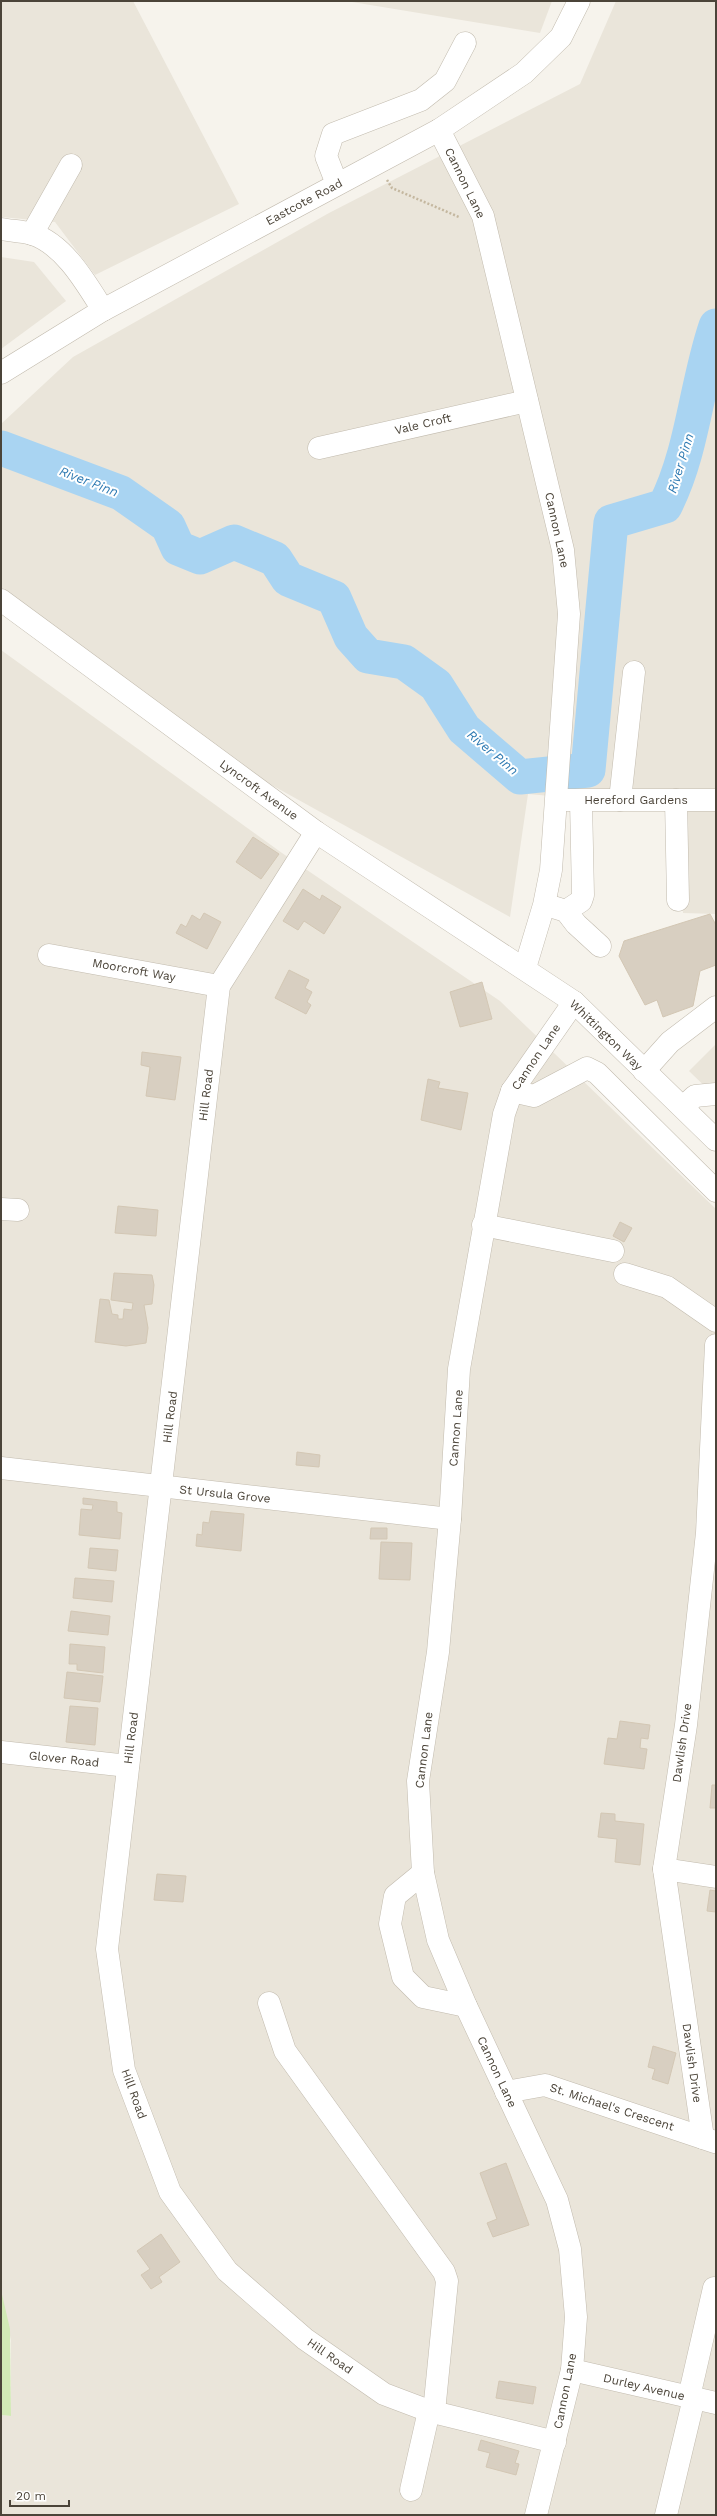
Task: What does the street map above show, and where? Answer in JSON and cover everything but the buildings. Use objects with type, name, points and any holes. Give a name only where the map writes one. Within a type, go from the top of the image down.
[{"type":"street","name":"Eastcote Road","points":[[1,373],[103,310],[439,130],[524,73],[561,37],[579,1]]},
{"type":"street","points":[[337,184],[326,156],[333,134],[421,100],[445,81],[465,43]]},
{"type":"street","name":"Cannon Lane","points":[[439,130],[483,216],[563,550],[569,614],[551,870],[544,905],[525,968]]},
{"type":"street","points":[[32,234],[71,165]]},
{"type":"street","points":[[1,229],[32,234],[54,246],[88,286],[103,310]]},
{"type":"street","name":"Vale Croft","points":[[319,448],[527,401]]},
{"type":"street","name":"Lyncroft Avenue","points":[[1,600],[316,832],[466,932],[525,968]]},
{"type":"street","points":[[620,800],[634,672]]},
{"type":"street","name":"Hereford Gardens","points":[[557,792],[581,801],[716,800]]},
{"type":"street","points":[[676,800],[678,900]]},
{"type":"street","points":[[566,911],[581,901],[583,895],[581,801]]},
{"type":"street","name":"Hill Road","points":[[316,832],[219,986],[107,1949],[124,2070],[170,2192],[227,2271],[304,2339],[384,2394],[431,2411],[555,2442]]},
{"type":"street","points":[[544,905],[566,911],[576,924],[600,946]]},
{"type":"street","name":"Moorcroft Way","points":[[49,955],[219,986]]},
{"type":"street","name":"Whittington Way","points":[[525,968],[574,1002],[716,1140]]},
{"type":"street","name":"Cannon Lane","points":[[536,2515],[572,2370],[576,2317],[570,2249],[557,2200],[466,2006],[438,1940],[423,1874],[418,1781],[438,1652],[450,1519],[459,1368],[483,1225],[504,1114],[512,1091],[574,1002]]},
{"type":"street","points":[[644,1070],[670,1042],[716,1007]]},
{"type":"street","points":[[512,1091],[534,1096],[588,1068],[597,1073],[716,1191]]},
{"type":"street","points":[[682,1107],[695,1096],[716,1094]]},
{"type":"street","points":[[483,1225],[612,1251]]},
{"type":"street","points":[[625,1274],[667,1288],[716,1321]]},
{"type":"street","name":"Dawlish Drive","points":[[709,2140],[664,1869],[686,1725],[711,1534],[716,1345]]},
{"type":"street","name":"St Ursula Grove","points":[[1,1468],[450,1519]]},
{"type":"street","name":"Glover Road","points":[[1,1752],[128,1766]]},
{"type":"street","points":[[664,1869],[716,1877]]},
{"type":"street","points":[[423,1874],[395,1896],[390,1924],[403,1977],[423,1997],[466,2006]]},
{"type":"street","points":[[269,2003],[285,2051],[444,2272],[448,2281],[431,2411],[411,2490]]},
{"type":"street","name":"St. Michael's Crescent","points":[[506,2092],[545,2085],[709,2140]]},
{"type":"street","points":[[666,2515],[692,2398],[714,2288],[716,2289]]},
{"type":"street","name":"Durley Avenue","points":[[572,2370],[716,2403]]},
{"type":"path","points":[[385,178],[392,188],[486,228]]},
{"type":"shaded area","points":[[1,1],[133,1],[239,204],[95,275],[55,222],[1,217]]},
{"type":"shaded area","points":[[346,1],[552,1],[540,33]]},
{"type":"shaded area","points":[[616,1],[716,1],[716,914],[683,913],[685,808],[528,794],[510,917],[172,730],[1,593],[1,424],[73,357],[329,213],[580,84]]},
{"type":"shaded area","points":[[1,257],[34,262],[66,301],[1,349]]},
{"type":"shaded area","points":[[1,650],[282,853],[500,1001],[716,1209],[716,2515],[1,2515],[1,2415],[11,2416],[11,2340],[1,2298]]},
{"type":"shaded area","points":[[716,1044],[716,1097],[689,1071]]},
{"type":"green space","points":[[1,2290],[10,2329],[11,2416],[1,2415]]},
{"type":"waterway","name":"River Pinn","points":[[1,448],[121,493],[168,526],[178,548],[200,557],[234,542],[275,559],[288,579],[334,598],[351,637],[368,656],[404,662],[436,685],[464,729],[520,777],[588,770],[611,522],[665,506],[682,463],[709,348],[716,326]]}]
